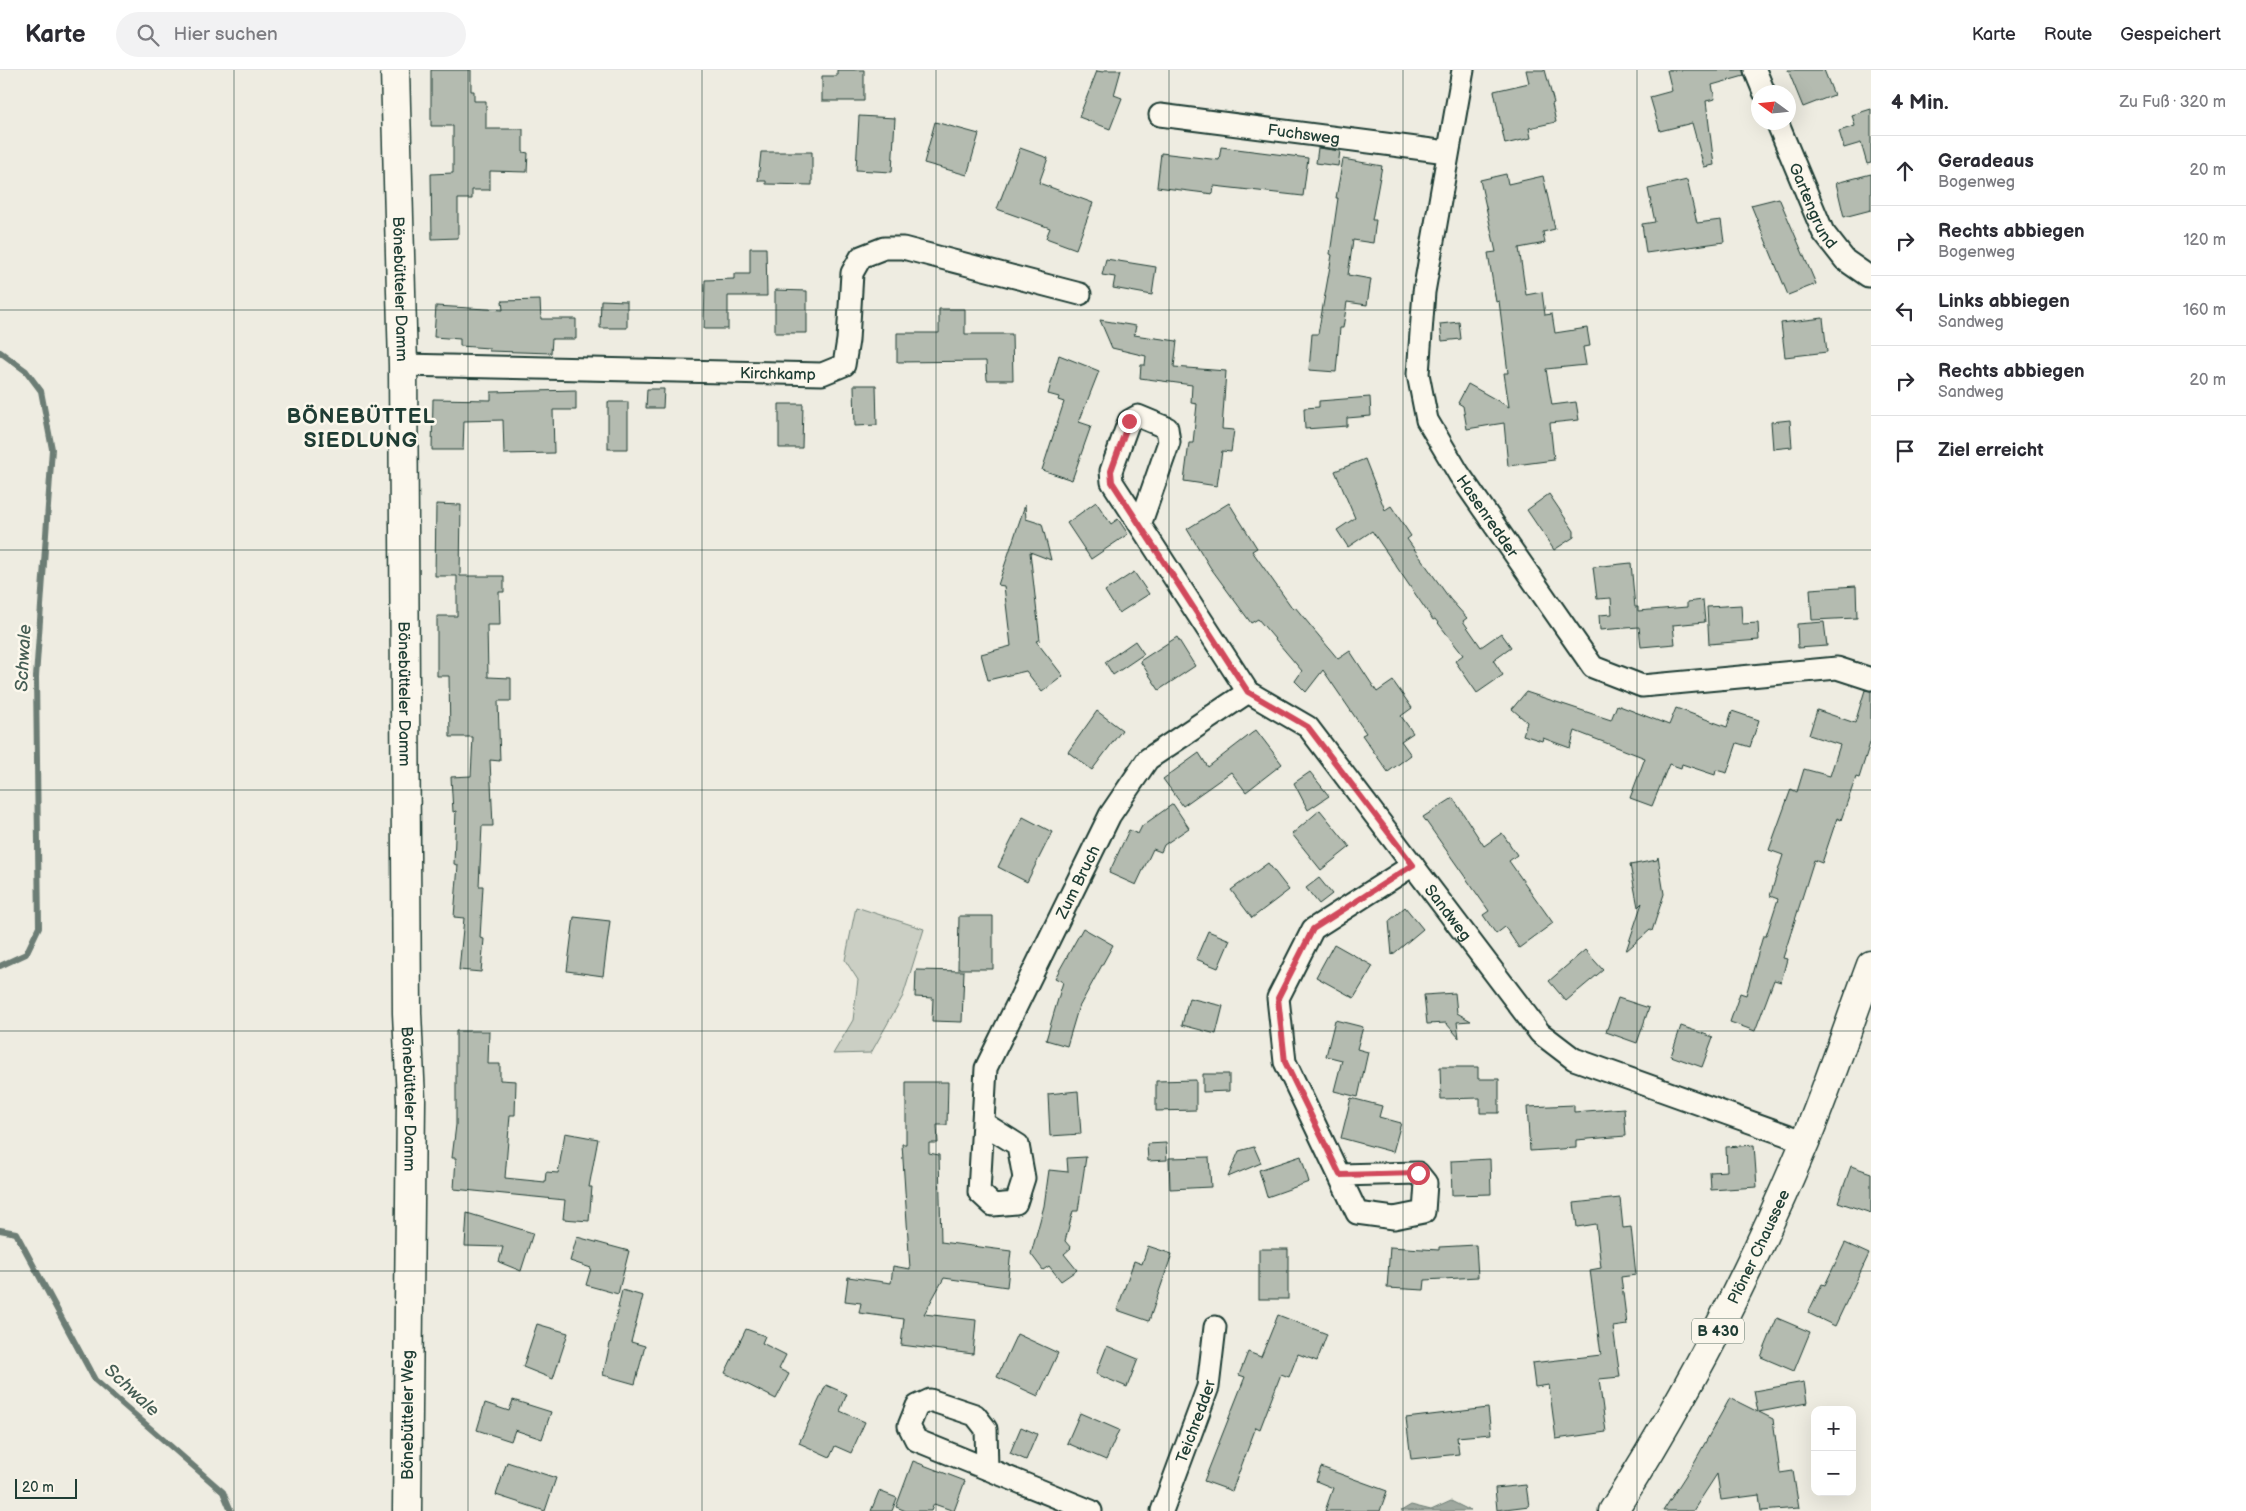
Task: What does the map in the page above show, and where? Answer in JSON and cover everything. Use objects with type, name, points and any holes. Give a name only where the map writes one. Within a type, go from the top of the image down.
[{"type":"street","name":"Bönebütteler Damm","points":[[395,70],[403,365],[407,1003],[411,1100],[408,1318]]},
{"type":"street","name":"Hasenredder","points":[[1463,70],[1447,152],[1424,292],[1418,374],[1427,420],[1459,474],[1593,667],[1642,686],[1837,668],[1871,679]]},
{"type":"street","points":[[1755,70],[1761,85]]},
{"type":"street","name":"Fuchsweg","points":[[1160,115],[1447,152]]},
{"type":"street","name":"Gartengrund","points":[[1780,130],[1823,232],[1845,260],[1868,276]]},
{"type":"street","name":"Kirchkamp","points":[[403,365],[822,374],[844,365],[848,340],[852,273],[861,257],[884,248],[903,248],[1080,294]]},
{"type":"street","name":"Sandweg","points":[[1140,525],[1248,692],[1308,727],[1540,1033],[1574,1059],[1806,1142]]},
{"type":"street","name":"Zum Bruch","points":[[983,1123],[986,1068],[1110,815],[1148,759],[1248,692]]},
{"type":"street","points":[[1340,1175],[1285,1062],[1278,998],[1313,929],[1413,865]]},
{"type":"street","name":"Plöner Chaussee","points":[[1613,1511],[1660,1437],[1738,1292],[1806,1142],[1871,965]]},
{"type":"street","name":"Bönebütteler Weg","points":[[407,1511],[408,1318]]},
{"type":"street","name":"Teichredder","points":[[1162,1511],[1208,1387],[1215,1327]]},
{"type":"street","points":[[987,1469],[1091,1511]]},
{"type":"shaded area","points":[[856,907],[924,929],[903,996],[871,1053],[833,1054],[853,1020],[858,980],[845,960]]},
{"type":"shaded area","points":[[1451,1501],[1471,1511],[1401,1511],[1411,1505],[1431,1510]]},
{"type":"building","points":[[431,70],[471,70],[471,91],[474,91],[474,101],[486,101],[486,129],[523,129],[523,152],[528,153],[527,172],[490,171],[490,190],[472,190],[472,199],[458,199],[458,238],[432,239],[431,174],[453,173],[453,126],[431,126]]},
{"type":"building","points":[[837,70],[864,70],[864,101],[822,101],[822,76],[837,76]]},
{"type":"building","points":[[1104,70],[1121,70],[1114,95],[1122,98],[1110,129],[1079,117],[1097,71],[1103,72]]},
{"type":"building","points":[[1526,70],[1545,70],[1554,103],[1552,104],[1556,122],[1529,128],[1531,138],[1505,144],[1494,91],[1529,83]]},
{"type":"building","points":[[1667,70],[1743,70],[1744,76],[1712,85],[1715,99],[1706,101],[1714,165],[1704,167],[1692,123],[1660,131],[1650,97],[1672,91]]},
{"type":"building","points":[[1788,70],[1824,70],[1834,95],[1803,107],[1796,85],[1794,85]]},
{"type":"building","points":[[1871,109],[1871,163],[1867,164],[1861,143],[1844,148],[1839,131],[1855,126],[1852,115]]},
{"type":"building","points":[[859,116],[895,118],[892,172],[856,170]]},
{"type":"building","points":[[935,122],[979,134],[967,175],[924,163]]},
{"type":"building","points":[[1221,147],[1308,158],[1303,196],[1214,186],[1213,194],[1157,187],[1161,153],[1219,160]]},
{"type":"building","points":[[1020,148],[1048,158],[1039,183],[1093,203],[1076,249],[1046,238],[1050,228],[997,209]]},
{"type":"building","points":[[1318,148],[1340,151],[1338,166],[1316,163]]},
{"type":"building","points":[[761,152],[812,152],[812,185],[766,184],[766,181],[758,181]]},
{"type":"building","points":[[1343,159],[1382,166],[1372,220],[1376,220],[1373,243],[1353,240],[1348,275],[1371,279],[1367,305],[1347,302],[1343,328],[1340,328],[1336,372],[1309,370],[1312,334],[1318,334],[1332,255],[1330,254],[1338,198],[1336,198]]},
{"type":"building","points":[[1506,174],[1508,184],[1543,176],[1555,229],[1543,232],[1545,243],[1519,248],[1526,295],[1542,292],[1545,315],[1552,314],[1555,333],[1587,328],[1590,346],[1583,347],[1586,365],[1546,369],[1552,405],[1576,402],[1579,420],[1550,423],[1554,460],[1508,466],[1504,423],[1467,429],[1463,406],[1458,403],[1468,384],[1509,407],[1504,373],[1508,373],[1499,301],[1496,302],[1488,253],[1496,252],[1480,180]]},
{"type":"building","points":[[1871,174],[1871,210],[1844,217],[1836,183]]},
{"type":"building","points":[[1687,180],[1697,223],[1721,220],[1724,242],[1646,253],[1642,224],[1655,222],[1648,189]]},
{"type":"building","points":[[1779,198],[1816,284],[1788,295],[1751,205]]},
{"type":"building","points":[[750,248],[766,248],[767,296],[728,296],[728,329],[704,329],[705,280],[734,279],[734,274],[750,274]]},
{"type":"building","points":[[1106,259],[1156,267],[1152,295],[1113,288],[1115,277],[1102,275]]},
{"type":"building","points":[[775,290],[807,291],[807,333],[775,333]]},
{"type":"building","points":[[540,300],[541,319],[576,319],[576,339],[552,339],[551,353],[489,351],[489,348],[460,346],[460,339],[434,337],[436,306],[503,310],[502,301]]},
{"type":"building","points":[[601,300],[627,301],[627,328],[600,328]]},
{"type":"building","points":[[939,309],[965,309],[965,334],[1012,334],[1013,380],[987,380],[986,361],[897,362],[897,333],[939,333]]},
{"type":"building","points":[[1823,318],[1827,352],[1785,357],[1781,323]]},
{"type":"building","points":[[1100,320],[1136,326],[1134,335],[1177,341],[1174,367],[1226,371],[1222,429],[1234,430],[1231,452],[1222,451],[1217,486],[1184,481],[1189,443],[1193,443],[1197,404],[1191,403],[1192,385],[1140,378],[1141,365],[1145,365],[1146,356],[1112,348]]},
{"type":"building","points":[[1459,322],[1461,339],[1442,341],[1440,324]]},
{"type":"building","points":[[1059,355],[1099,371],[1079,422],[1091,426],[1072,480],[1042,470],[1064,402],[1058,400],[1059,397],[1048,394]]},
{"type":"building","points":[[854,385],[876,385],[877,425],[855,426]]},
{"type":"building","points":[[647,389],[664,389],[663,408],[646,408]]},
{"type":"building","points":[[576,390],[576,410],[553,410],[554,453],[504,454],[503,420],[464,421],[463,450],[432,450],[433,399],[491,400],[491,392]]},
{"type":"building","points":[[1370,397],[1371,416],[1347,418],[1347,426],[1305,429],[1304,408],[1319,407],[1319,401]]},
{"type":"building","points":[[608,402],[628,402],[628,449],[608,449]]},
{"type":"building","points":[[779,404],[803,404],[802,448],[779,448]]},
{"type":"building","points":[[1790,420],[1792,447],[1773,449],[1771,422]]},
{"type":"building","points":[[1365,459],[1385,510],[1391,506],[1411,536],[1407,539],[1450,599],[1467,618],[1463,621],[1481,647],[1501,633],[1511,647],[1493,660],[1503,675],[1477,693],[1455,661],[1463,655],[1435,619],[1433,620],[1372,531],[1348,547],[1337,530],[1355,518],[1335,471]]},
{"type":"building","points":[[1549,494],[1574,531],[1574,537],[1554,550],[1527,510]]},
{"type":"building","points":[[1096,502],[1111,524],[1118,519],[1128,534],[1091,559],[1067,523]]},
{"type":"building","points":[[1229,503],[1257,548],[1252,551],[1293,609],[1295,607],[1338,659],[1350,651],[1377,692],[1393,681],[1412,708],[1401,716],[1413,733],[1401,741],[1411,755],[1388,772],[1362,735],[1366,733],[1323,670],[1306,692],[1295,681],[1302,671],[1258,619],[1251,623],[1210,567],[1187,529]]},
{"type":"building","points":[[436,504],[461,505],[460,576],[504,576],[504,592],[499,592],[500,625],[487,625],[488,677],[511,678],[511,701],[498,701],[500,761],[490,760],[493,826],[482,826],[479,886],[483,886],[480,938],[484,939],[481,972],[459,970],[464,918],[454,917],[458,865],[454,864],[456,811],[453,812],[451,777],[471,776],[473,737],[450,737],[449,676],[437,676],[437,616],[457,616],[457,576],[435,576]]},
{"type":"building","points":[[1025,505],[1026,519],[1042,524],[1051,560],[1030,552],[1040,640],[1036,641],[1063,676],[1042,692],[1026,671],[988,680],[981,654],[1011,646],[1004,586],[998,585]]},
{"type":"building","points":[[1631,563],[1635,607],[1638,607],[1638,611],[1687,607],[1687,602],[1703,600],[1705,622],[1673,625],[1675,644],[1641,647],[1639,627],[1600,630],[1599,615],[1612,614],[1611,598],[1597,599],[1593,567]]},
{"type":"building","points":[[1134,572],[1149,594],[1119,613],[1105,591]]},
{"type":"building","points":[[1856,586],[1857,618],[1812,620],[1810,589]]},
{"type":"building","points":[[1741,605],[1742,624],[1758,623],[1759,640],[1709,644],[1707,607]]},
{"type":"building","points":[[1824,622],[1827,646],[1798,648],[1797,624]]},
{"type":"building","points":[[1177,637],[1195,666],[1159,690],[1140,661]]},
{"type":"building","points":[[1135,641],[1144,654],[1113,675],[1105,662]]},
{"type":"building","points":[[1865,690],[1871,691],[1871,740],[1859,778],[1856,777],[1841,820],[1837,818],[1822,863],[1814,860],[1783,958],[1787,959],[1781,982],[1774,980],[1755,1031],[1730,1022],[1740,993],[1746,995],[1763,936],[1766,936],[1778,899],[1770,896],[1783,855],[1769,850],[1791,789],[1797,792],[1804,769],[1830,776],[1840,745],[1809,735],[1817,710],[1855,723]]},
{"type":"building","points":[[1526,692],[1611,720],[1617,705],[1669,725],[1676,708],[1727,727],[1732,711],[1759,720],[1750,747],[1737,743],[1727,773],[1716,770],[1715,775],[1682,764],[1681,768],[1669,764],[1652,806],[1630,798],[1645,758],[1575,731],[1570,748],[1543,738],[1542,741],[1523,735],[1527,722],[1512,709]]},
{"type":"building","points":[[1097,711],[1122,730],[1092,770],[1068,752]]},
{"type":"building","points":[[1256,730],[1282,764],[1246,792],[1231,772],[1183,806],[1163,779],[1199,753],[1208,767]]},
{"type":"building","points":[[1310,772],[1329,796],[1308,810],[1294,783]]},
{"type":"building","points":[[1453,798],[1484,846],[1502,833],[1517,855],[1509,861],[1553,923],[1519,948],[1505,927],[1496,934],[1483,915],[1489,911],[1423,817]]},
{"type":"building","points":[[1173,804],[1189,828],[1164,845],[1161,852],[1153,849],[1136,885],[1109,873],[1129,830],[1138,834],[1142,826]]},
{"type":"building","points":[[1320,810],[1350,847],[1321,870],[1292,834]]},
{"type":"building","points":[[1023,817],[1052,832],[1027,882],[998,867]]},
{"type":"building","points":[[1658,857],[1664,894],[1652,931],[1650,930],[1626,951],[1642,903],[1638,907],[1630,865],[1657,860]]},
{"type":"building","points":[[1268,863],[1289,890],[1252,918],[1231,890]]},
{"type":"building","points":[[1319,878],[1332,894],[1319,904],[1306,888]]},
{"type":"building","points":[[1405,907],[1423,929],[1392,955],[1389,921]]},
{"type":"building","points":[[959,916],[993,916],[993,969],[958,969]]},
{"type":"building","points":[[574,917],[610,921],[603,976],[567,971]]},
{"type":"building","points":[[1083,928],[1113,945],[1078,1009],[1067,1046],[1046,1040],[1063,982],[1055,978]]},
{"type":"building","points":[[1208,931],[1230,940],[1218,968],[1196,959]]},
{"type":"building","points":[[1334,944],[1373,966],[1354,998],[1316,977]]},
{"type":"building","points":[[1585,950],[1603,970],[1566,1001],[1549,981]]},
{"type":"building","points":[[916,970],[964,971],[962,1022],[932,1021],[933,998],[915,997]]},
{"type":"building","points":[[1455,993],[1457,1013],[1471,1021],[1457,1022],[1459,1038],[1446,1023],[1427,1024],[1424,995]]},
{"type":"building","points":[[1189,998],[1223,1006],[1216,1034],[1182,1025]]},
{"type":"building","points":[[1618,998],[1649,1008],[1637,1043],[1606,1032]]},
{"type":"building","points":[[1335,1020],[1363,1027],[1357,1049],[1368,1052],[1358,1097],[1334,1091],[1342,1060],[1326,1056]]},
{"type":"building","points":[[1681,1026],[1713,1037],[1702,1067],[1671,1056]]},
{"type":"building","points":[[456,1031],[489,1031],[488,1064],[500,1064],[500,1080],[516,1081],[515,1115],[510,1115],[505,1178],[545,1182],[546,1172],[558,1173],[565,1133],[598,1139],[589,1187],[592,1187],[589,1221],[563,1219],[565,1200],[454,1189],[456,1158],[452,1158],[456,1125]]},
{"type":"building","points":[[1440,1067],[1478,1067],[1478,1079],[1499,1079],[1499,1113],[1480,1113],[1480,1098],[1441,1099]]},
{"type":"building","points":[[1203,1074],[1229,1074],[1229,1091],[1203,1092]]},
{"type":"building","points":[[1196,1080],[1196,1110],[1156,1111],[1156,1081]]},
{"type":"building","points":[[906,1082],[948,1082],[947,1125],[937,1125],[938,1143],[929,1143],[929,1153],[939,1155],[941,1242],[1011,1251],[1007,1287],[944,1278],[924,1314],[976,1320],[973,1354],[901,1345],[904,1319],[859,1313],[861,1303],[845,1301],[848,1277],[891,1283],[893,1266],[910,1269],[902,1144],[906,1144]]},
{"type":"building","points":[[1078,1091],[1081,1134],[1050,1136],[1048,1094]]},
{"type":"building","points":[[1351,1098],[1382,1106],[1379,1117],[1401,1123],[1393,1152],[1341,1138]]},
{"type":"building","points":[[1574,1105],[1574,1112],[1624,1108],[1626,1136],[1576,1140],[1576,1148],[1530,1151],[1527,1107]]},
{"type":"building","points":[[1166,1143],[1167,1160],[1148,1161],[1147,1144]]},
{"type":"building","points":[[1754,1145],[1757,1187],[1711,1190],[1710,1172],[1727,1171],[1726,1147]]},
{"type":"building","points":[[1254,1147],[1261,1163],[1228,1177],[1239,1151]]},
{"type":"building","points":[[1301,1156],[1309,1182],[1267,1197],[1259,1170]]},
{"type":"building","points":[[1086,1157],[1078,1211],[1073,1211],[1065,1241],[1071,1248],[1064,1254],[1077,1270],[1061,1281],[1049,1266],[1043,1270],[1031,1254],[1044,1206],[1049,1170],[1068,1172],[1067,1158]]},
{"type":"building","points":[[1209,1157],[1211,1187],[1170,1189],[1169,1158]]},
{"type":"building","points":[[1490,1159],[1491,1194],[1452,1195],[1451,1161]]},
{"type":"building","points":[[1851,1166],[1871,1173],[1871,1213],[1838,1202]]},
{"type":"building","points":[[1620,1198],[1623,1228],[1631,1227],[1636,1275],[1621,1277],[1627,1325],[1613,1327],[1620,1377],[1599,1379],[1606,1432],[1556,1439],[1549,1385],[1535,1387],[1532,1363],[1601,1355],[1590,1270],[1601,1268],[1596,1224],[1577,1227],[1574,1203]]},
{"type":"building","points":[[467,1213],[533,1233],[521,1271],[499,1262],[503,1247],[465,1246]]},
{"type":"building","points":[[577,1237],[629,1251],[618,1294],[586,1285],[591,1268],[570,1261]]},
{"type":"building","points":[[1845,1243],[1869,1254],[1835,1326],[1808,1313],[1822,1284],[1825,1285]]},
{"type":"building","points":[[1476,1245],[1478,1277],[1425,1280],[1424,1290],[1387,1288],[1390,1247],[1439,1250],[1439,1247]]},
{"type":"building","points":[[1148,1246],[1172,1254],[1149,1321],[1117,1310],[1134,1261],[1142,1264]]},
{"type":"building","points":[[1259,1249],[1288,1249],[1288,1299],[1259,1299]]},
{"type":"building","points":[[622,1290],[643,1296],[631,1342],[645,1346],[635,1384],[603,1375]]},
{"type":"building","points":[[1278,1315],[1327,1334],[1317,1361],[1298,1354],[1289,1377],[1281,1374],[1260,1429],[1256,1427],[1232,1491],[1204,1481],[1245,1377],[1239,1375],[1248,1352],[1261,1357]]},
{"type":"building","points":[[1777,1318],[1810,1332],[1794,1371],[1761,1357]]},
{"type":"building","points":[[537,1324],[568,1333],[553,1379],[523,1367]]},
{"type":"building","points":[[746,1329],[765,1336],[762,1343],[786,1355],[779,1369],[789,1374],[776,1399],[725,1373]]},
{"type":"building","points":[[1017,1334],[1058,1353],[1038,1396],[997,1377]]},
{"type":"building","points":[[1107,1346],[1138,1359],[1127,1387],[1096,1374]]},
{"type":"building","points":[[1804,1382],[1807,1403],[1759,1412],[1773,1419],[1780,1473],[1793,1471],[1799,1508],[1761,1511],[1759,1495],[1721,1500],[1717,1474],[1693,1511],[1663,1511],[1695,1461],[1730,1398],[1758,1412],[1754,1391]]},
{"type":"building","points":[[826,1385],[847,1394],[840,1411],[865,1422],[851,1453],[835,1446],[830,1457],[799,1443]]},
{"type":"building","points":[[513,1400],[551,1412],[542,1439],[515,1430],[511,1441],[477,1430],[485,1403],[509,1411]]},
{"type":"building","points":[[1488,1408],[1491,1434],[1457,1437],[1459,1454],[1411,1459],[1406,1418]]},
{"type":"building","points":[[1080,1413],[1119,1430],[1106,1460],[1067,1443]]},
{"type":"building","points":[[1021,1427],[1037,1434],[1026,1460],[1010,1453]]},
{"type":"building","points":[[913,1461],[965,1481],[954,1511],[934,1504],[931,1511],[906,1511],[896,1507]]},
{"type":"building","points":[[507,1462],[556,1478],[545,1511],[496,1495]]},
{"type":"building","points":[[1321,1467],[1387,1491],[1380,1511],[1325,1511],[1333,1488],[1316,1481]]},
{"type":"building","points":[[1526,1485],[1529,1506],[1497,1510],[1495,1488]]},
{"type":"building","points":[[879,1491],[897,1498],[892,1511],[871,1511]]},
{"type":"waterway","name":"Schwale","points":[[0,352],[26,371],[41,391],[52,449],[36,677],[39,927],[26,954],[0,966]]},
{"type":"waterway","name":"Schwale","points":[[0,1230],[16,1233],[95,1380],[223,1492],[231,1511]]},
{"type":"district","name":"BÖNEBÜTTEL SIEDLUNG","points":[[361,428]]},
{"type":"route","points":[[1129,421],[1111,471],[1112,482],[1248,692],[1308,727],[1413,865],[1313,929],[1278,998],[1285,1062],[1322,1142],[1340,1175],[1418,1173]]}]
